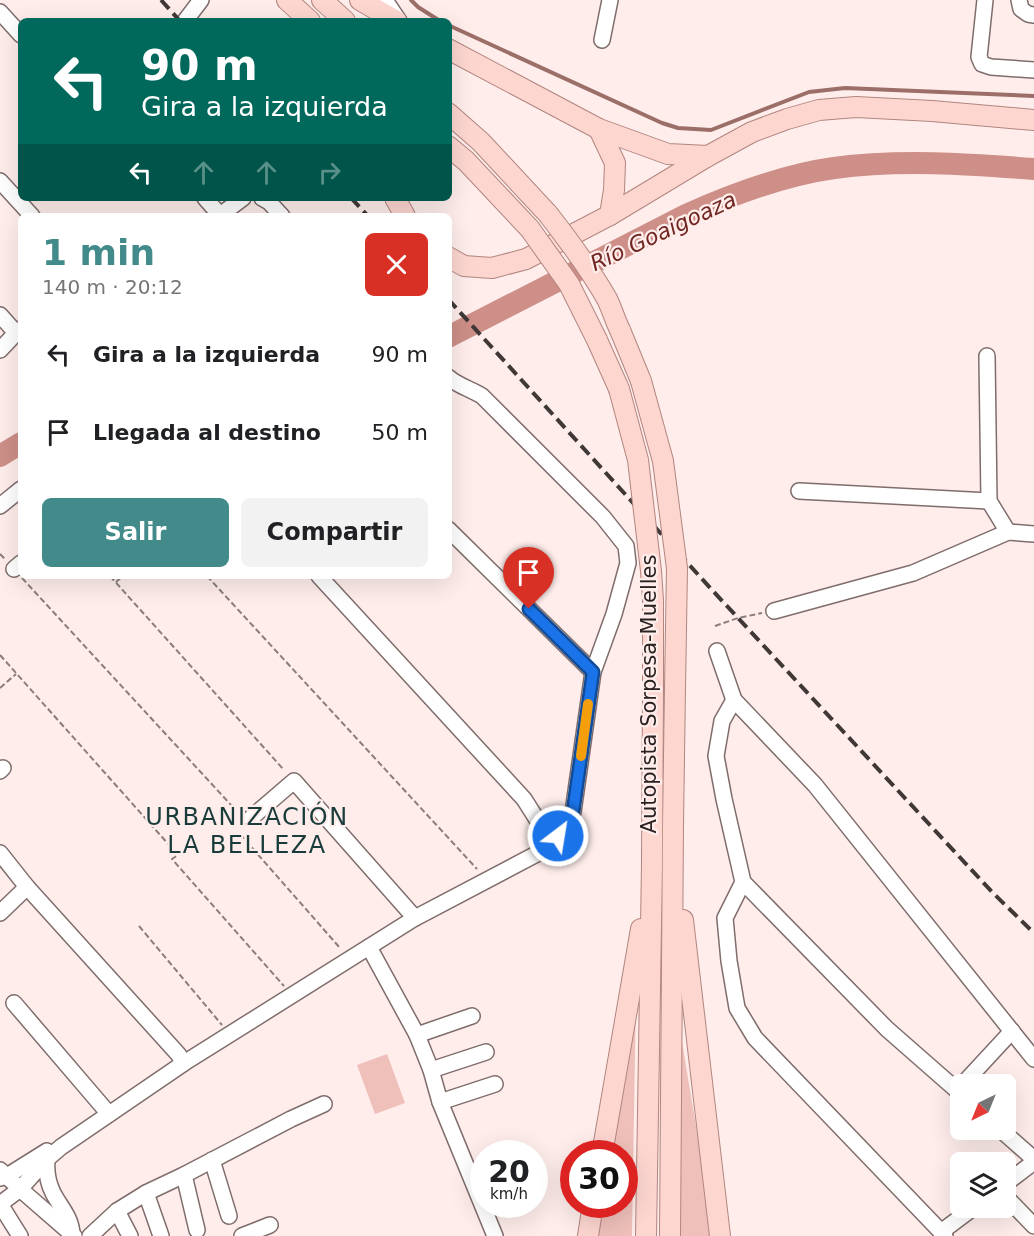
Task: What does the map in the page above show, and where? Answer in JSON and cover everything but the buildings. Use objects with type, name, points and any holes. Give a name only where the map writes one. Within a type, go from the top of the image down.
[{"type":"main road","points":[[322,0],[342,18]]},
{"type":"main road","points":[[360,0],[392,18]]},
{"type":"main road","points":[[452,51],[599,129],[668,154],[708,156]]},
{"type":"main road","points":[[452,259],[464,266],[492,268],[526,259],[610,215],[752,132],[819,110],[856,107],[1034,120]]},
{"type":"main road","name":"Autopista Sorpesa-Muelles","points":[[452,117],[481,142],[548,214],[575,249],[608,301],[641,381],[663,461],[677,568],[669,1236]]},
{"type":"main road","points":[[599,129],[615,163],[610,215]]},
{"type":"main road","name":"Autopista Sorpesa-Muelles","points":[[452,151],[466,161],[530,229],[569,284],[619,389],[638,460],[653,600],[652,864],[646,1236]]},
{"type":"main road","points":[[673,825],[720,1236]]},
{"type":"main road","points":[[604,1140],[652,864]]},
{"type":"main road","points":[[588,1236],[591,1218]]},
{"type":"street","points":[[187,18],[201,0]]},
{"type":"street","points":[[385,0],[395,18]]},
{"type":"street","points":[[602,40],[610,0]]},
{"type":"street","points":[[985,0],[979,57],[982,64],[992,67],[1034,70]]},
{"type":"street","points":[[1019,0],[1021,9],[1034,15]]},
{"type":"street","points":[[0,12],[18,32]]},
{"type":"street","points":[[0,181],[18,201]]},
{"type":"street","points":[[18,201],[29,213]]},
{"type":"street","points":[[208,201],[218,213]]},
{"type":"street","points":[[223,213],[239,201]]},
{"type":"street","points":[[266,201],[279,213]]},
{"type":"street","points":[[0,315],[18,330]]},
{"type":"street","points":[[0,350],[18,332]]},
{"type":"street","points":[[987,356],[989,501],[1008,532]]},
{"type":"street","points":[[20,1236],[0,1204],[20,1189],[61,1147],[184,1063],[415,918],[546,849],[558,836],[573,812],[593,672],[614,614],[628,563],[626,546],[603,517],[482,396],[452,380]]},
{"type":"street","points":[[0,506],[18,491]]},
{"type":"street","points":[[799,491],[989,501]]},
{"type":"street","points":[[774,611],[913,573],[1008,532],[1034,534]]},
{"type":"street","points":[[452,533],[593,672]]},
{"type":"street","points":[[322,579],[524,799],[543,829],[546,849]]},
{"type":"street","points":[[717,651],[734,700],[815,785],[1034,1059]]},
{"type":"street","points":[[734,700],[722,721],[716,756],[744,882],[887,1029],[950,1081]]},
{"type":"street","points":[[251,818],[294,781],[415,918]]},
{"type":"street","points":[[0,853],[27,887],[184,1063]]},
{"type":"street","points":[[744,882],[725,918],[736,1008],[755,1038],[943,1234],[961,1218]]},
{"type":"street","points":[[0,913],[27,887]]},
{"type":"street","points":[[369,947],[417,1035],[431,1070],[440,1102],[495,1236]]},
{"type":"street","points":[[14,1004],[109,1114]]},
{"type":"street","points":[[417,1035],[472,1016]]},
{"type":"street","points":[[973,1074],[1012,1031]]},
{"type":"street","points":[[431,1070],[486,1052]]},
{"type":"street","points":[[440,1102],[495,1084]]},
{"type":"street","points":[[90,1236],[117,1212],[146,1193],[324,1104]]},
{"type":"street","points":[[1011,1140],[1034,1161],[1016,1175]]},
{"type":"street","points":[[61,1147],[50,1149],[2,1174],[73,1235]]},
{"type":"street","points":[[47,1159],[46,1170],[52,1191],[69,1218],[73,1235]]},
{"type":"street","points":[[212,1160],[229,1216]]},
{"type":"street","points":[[184,1175],[197,1230]]},
{"type":"street","points":[[146,1193],[161,1236]]},
{"type":"street","points":[[1016,1208],[1034,1227]]},
{"type":"street","points":[[117,1212],[130,1236]]},
{"type":"street","points":[[242,1236],[270,1225]]},
{"type":"path","points":[[0,554],[18,566]]},
{"type":"path","points":[[30,579],[231,805]]},
{"type":"path","points":[[113,579],[294,781]]},
{"type":"path","points":[[116,583],[120,579]]},
{"type":"path","points":[[210,579],[487,880]]},
{"type":"path","points":[[715,626],[738,618],[774,611]]},
{"type":"path","points":[[0,655],[178,855],[172,859],[277,976],[291,996]]},
{"type":"path","points":[[0,688],[16,674]]},
{"type":"path","points":[[240,834],[350,959]]},
{"type":"path","points":[[139,926],[229,1034]]},
{"type":"shaded area","points":[[636,993],[634,1140],[607,1140]]},
{"type":"shaded area","points":[[674,993],[714,1236],[678,1236]]},
{"type":"shaded area","points":[[387,1054],[405,1103],[375,1114],[357,1065]]},
{"type":"shaded area","points":[[590,1218],[632,1218],[632,1236],[587,1236]]},
{"type":"waterway","points":[[411,0],[435,18]]},
{"type":"waterway","points":[[452,27],[662,123],[678,128],[711,130],[809,92],[845,88],[1034,96]]},
{"type":"waterway","name":"Río Goaigoaza","points":[[452,335],[686,215],[777,180],[815,171],[859,165],[959,164],[1034,169]]},
{"type":"waterway","name":"Río Goaigoaza","points":[[0,456],[18,445]]},
{"type":"railway","points":[[161,0],[177,18]]},
{"type":"railway","points":[[354,201],[365,213]]},
{"type":"railway","points":[[452,303],[713,591],[992,892],[1034,933]]},
{"type":"slow traffic","points":[[581,756],[588,704]]},
{"type":"district","name":"URBANIZACIÓN LA BELLEZA","points":[[247,831]]},
{"type":"route","points":[[529,609],[593,672],[573,812],[558,836]]}]
